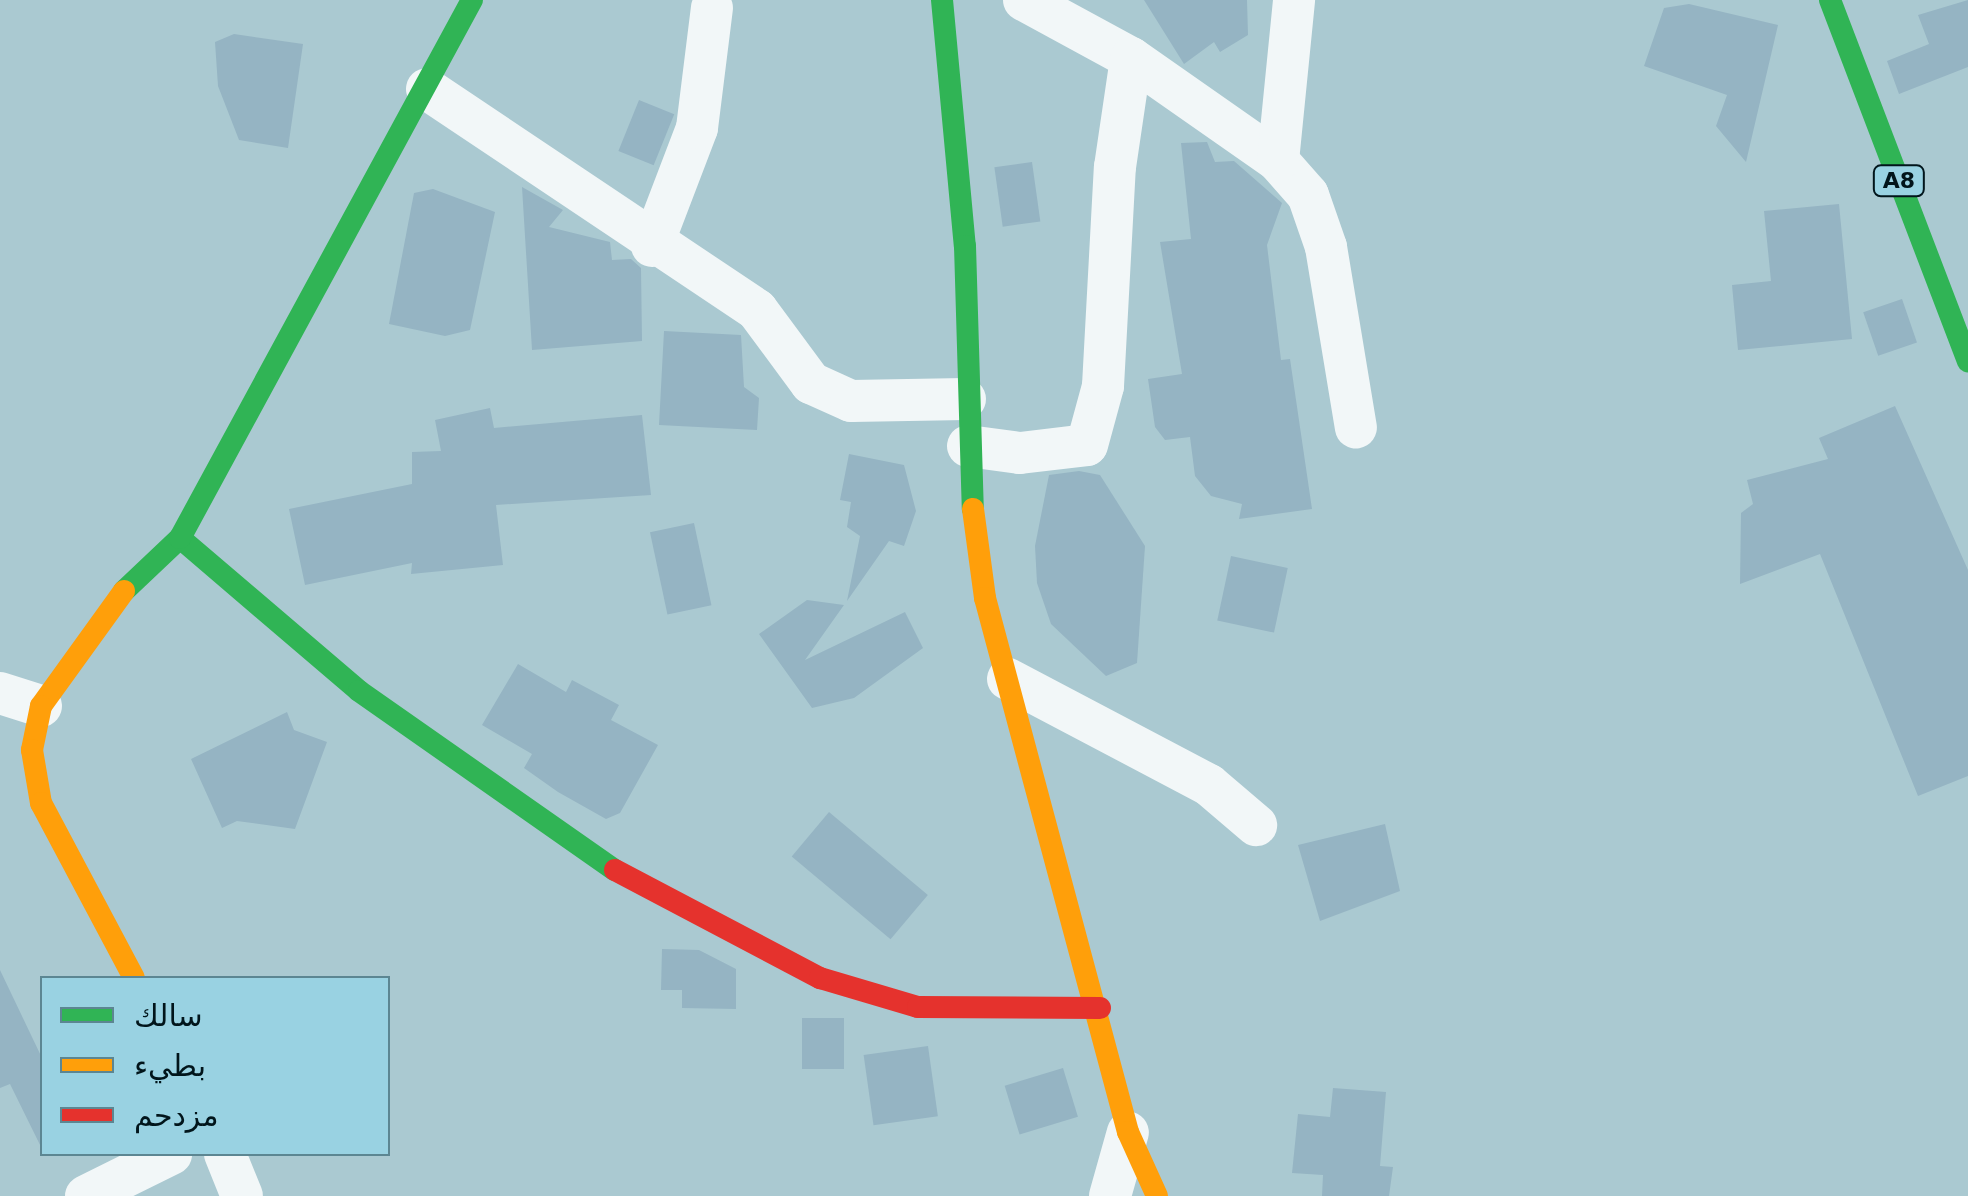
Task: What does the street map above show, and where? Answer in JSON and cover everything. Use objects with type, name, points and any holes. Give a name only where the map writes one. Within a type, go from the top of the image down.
[{"type":"main road","points":[[133,976],[41,803],[32,750],[41,706],[112,602],[180,538],[472,0]]},
{"type":"main road","points":[[942,0],[965,246],[968,446],[985,598],[1100,1008],[1128,1132],[1157,1196]]},
{"type":"main road","name":"A8","points":[[1830,0],[1968,362]]},
{"type":"main road","points":[[180,538],[359,690],[619,873],[820,978],[918,1006],[1100,1008]]},
{"type":"street","points":[[1024,0],[1131,58],[1278,161],[1308,195],[1326,247],[1356,428]]},
{"type":"street","points":[[1278,161],[1294,0]]},
{"type":"street","points":[[652,246],[697,128],[712,8]]},
{"type":"street","points":[[968,446],[1020,452],[1087,445],[1103,386],[1115,168],[1131,58]]},
{"type":"street","points":[[427,88],[652,246],[757,310],[811,384],[851,400],[965,399]]},
{"type":"street","points":[[1008,679],[1209,785],[1256,825]]},
{"type":"street","points":[[0,693],[41,706]]},
{"type":"street","points":[[1110,1196],[1128,1132]]},
{"type":"street","points":[[99,1156],[86,1196],[167,1156]]},
{"type":"street","points":[[226,1156],[242,1196]]},
{"type":"building","points":[[1144,0],[1247,0],[1248,35],[1220,52],[1214,42],[1184,64]]},
{"type":"building","points":[[1968,0],[1968,67],[1899,94],[1887,61],[1929,44],[1918,15]]},
{"type":"building","points":[[1689,4],[1778,25],[1746,162],[1716,126],[1727,95],[1644,66],[1664,8]]},
{"type":"building","points":[[234,34],[303,44],[288,148],[239,140],[218,86],[215,42]]},
{"type":"building","points":[[639,100],[674,114],[654,165],[618,151]]},
{"type":"building","points":[[1207,142],[1215,162],[1234,161],[1282,203],[1267,245],[1281,360],[1290,359],[1312,509],[1239,519],[1242,504],[1211,496],[1195,476],[1190,437],[1165,440],[1155,427],[1148,379],[1182,374],[1160,242],[1191,239],[1181,143]]},
{"type":"building","points":[[1032,162],[1040,221],[1003,227],[994,167]]},
{"type":"building","points":[[522,187],[563,210],[549,227],[610,242],[612,260],[631,259],[641,268],[642,341],[532,350]]},
{"type":"building","points":[[433,189],[495,212],[470,330],[445,336],[389,324],[414,193]]},
{"type":"building","points":[[1839,204],[1852,339],[1738,350],[1732,285],[1771,281],[1764,211]]},
{"type":"building","points":[[1902,299],[1917,342],[1878,356],[1863,312]]},
{"type":"building","points":[[664,331],[741,335],[744,387],[759,398],[757,430],[659,425]]},
{"type":"building","points":[[1895,406],[1968,570],[1968,776],[1918,796],[1820,554],[1740,584],[1741,513],[1753,504],[1747,480],[1828,459],[1819,438]]},
{"type":"building","points":[[490,408],[494,428],[642,415],[651,495],[496,505],[503,565],[411,574],[412,563],[305,585],[289,509],[412,484],[412,452],[441,451],[435,420]]},
{"type":"building","points":[[849,454],[904,465],[916,511],[904,546],[889,541],[847,601],[860,536],[847,527],[851,502],[840,500]]},
{"type":"building","points":[[1079,471],[1100,475],[1145,546],[1137,663],[1106,676],[1051,624],[1037,583],[1035,546],[1049,475]]},
{"type":"building","points":[[694,523],[711,605],[667,615],[650,532]]},
{"type":"building","points":[[1231,556],[1288,568],[1274,633],[1217,621]]},
{"type":"building","points":[[807,600],[844,605],[805,660],[905,612],[923,648],[854,698],[812,708],[759,634]]},
{"type":"building","points":[[518,664],[566,692],[572,680],[619,705],[611,720],[658,745],[620,813],[606,819],[558,792],[524,768],[532,754],[482,725]]},
{"type":"building","points":[[287,712],[294,730],[327,742],[295,829],[237,821],[222,828],[191,759]]},
{"type":"building","points":[[829,812],[928,895],[891,939],[792,856]]},
{"type":"building","points":[[1385,824],[1400,891],[1320,921],[1298,845]]},
{"type":"building","points":[[662,949],[699,950],[736,969],[736,1009],[682,1008],[682,990],[661,990]]},
{"type":"building","points":[[0,970],[40,1054],[40,1145],[10,1084],[0,1088]]},
{"type":"building","points":[[802,1018],[844,1018],[844,1069],[802,1069]]},
{"type":"building","points":[[928,1046],[938,1116],[874,1125],[864,1055]]},
{"type":"building","points":[[1063,1068],[1078,1117],[1020,1135],[1005,1086]]},
{"type":"building","points":[[1333,1088],[1386,1092],[1380,1166],[1393,1167],[1389,1196],[1322,1196],[1323,1175],[1292,1173],[1298,1114],[1330,1117]]},
{"type":"traffic: fast","points":[[124,591],[180,538],[472,0]]},
{"type":"traffic: fast","points":[[942,0],[965,246],[973,509]]},
{"type":"traffic: fast","points":[[1830,0],[1968,362]]},
{"type":"traffic: fast","points":[[180,538],[359,691],[615,870]]},
{"type":"traffic: slow","points":[[973,509],[985,598],[1128,1132],[1157,1196]]},
{"type":"traffic: slow","points":[[124,591],[41,706],[32,750],[41,803],[133,976]]},
{"type":"traffic: jam","points":[[615,870],[820,978],[918,1007],[1100,1008]]}]
